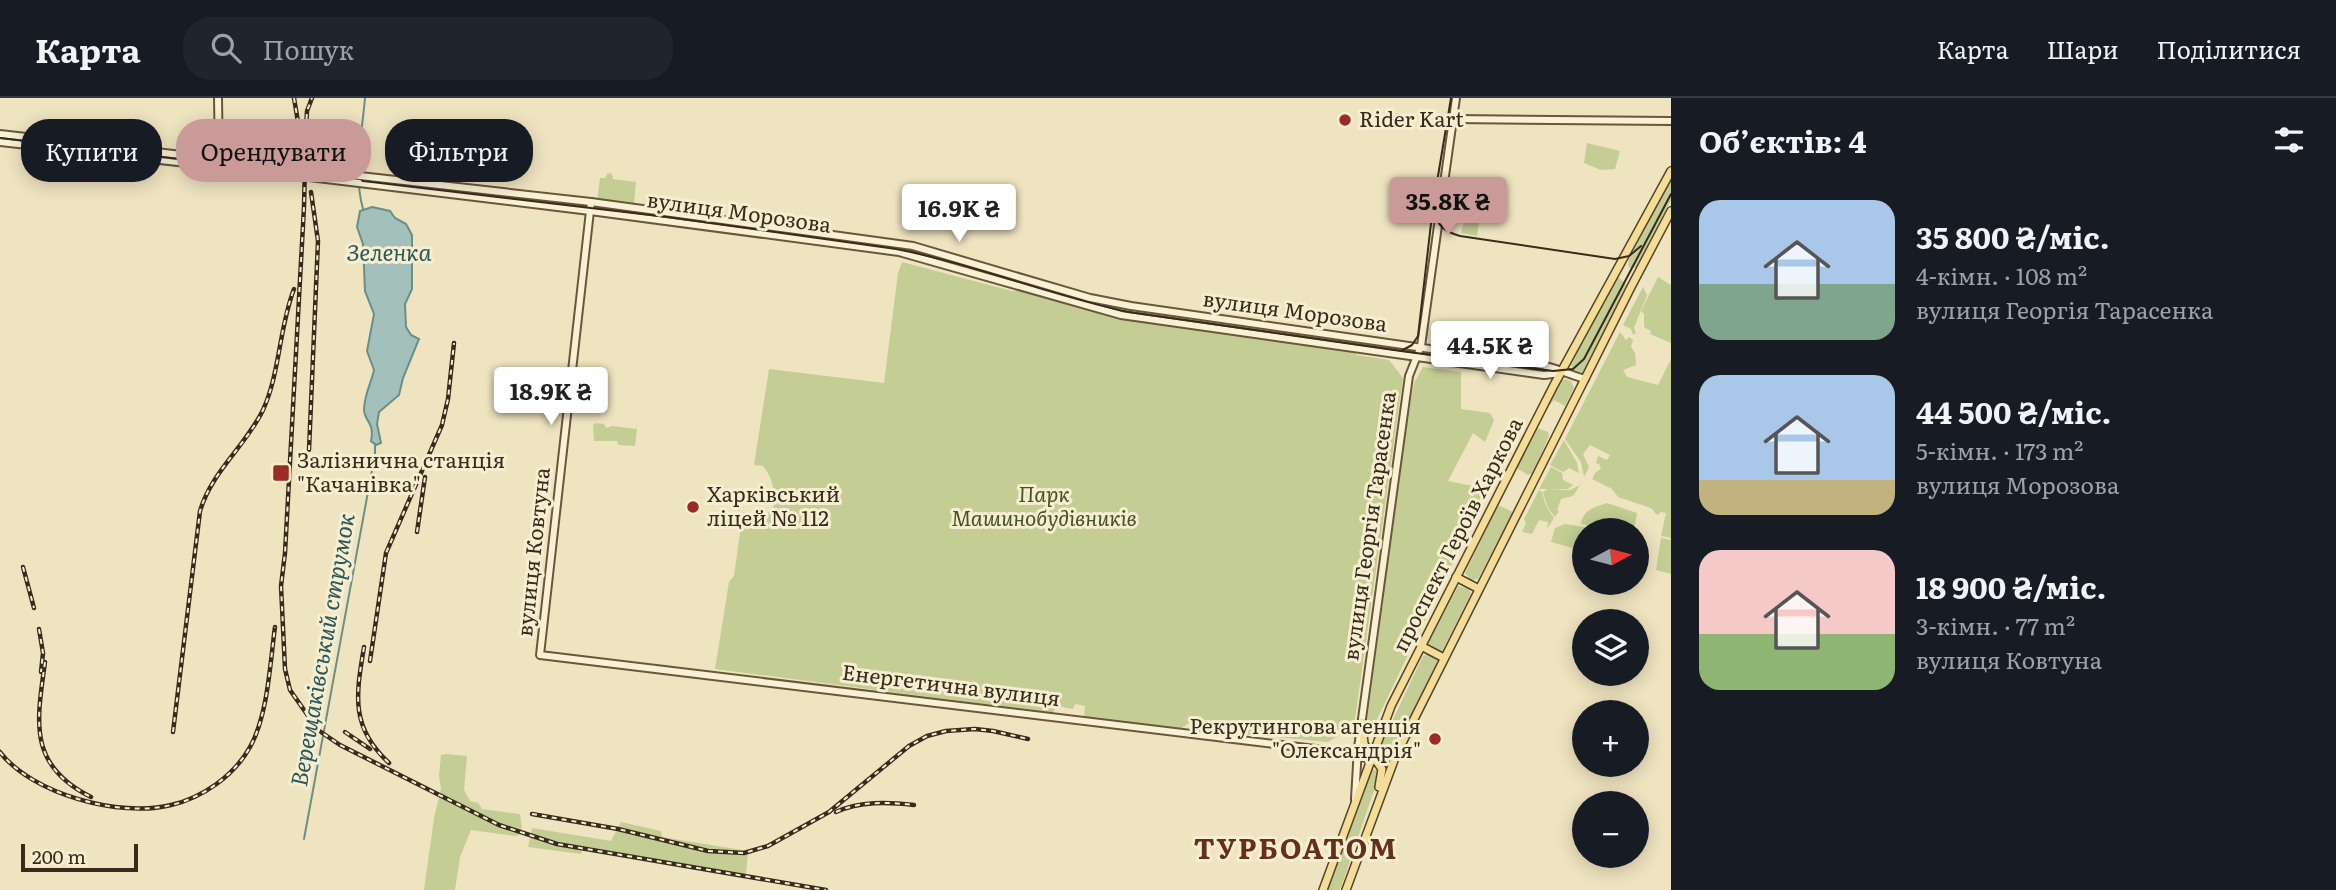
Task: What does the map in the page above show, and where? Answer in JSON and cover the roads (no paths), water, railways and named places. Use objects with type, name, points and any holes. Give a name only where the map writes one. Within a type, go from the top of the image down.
[{"type":"main road","points":[[218,98],[218,119]]},
{"type":"main road","name":"вулиця Георгія Тарасенка","points":[[1355,801],[1357,754],[1409,376],[1420,348],[1456,98]]},
{"type":"main road","points":[[1453,119],[1671,121]]},
{"type":"main road","name":"вулиця Морозова","points":[[0,133],[21,135]]},
{"type":"main road","points":[[15,143],[16,134]]},
{"type":"main road","name":"вулиця Морозова","points":[[0,142],[21,144]]},
{"type":"main road","name":"проспект Героїв Харкова","points":[[1323,890],[1388,711],[1558,370],[1568,359],[1671,171]]},
{"type":"main road","name":"вулиця Морозова","points":[[371,181],[591,202],[913,246],[1090,298],[1558,370]]},
{"type":"main road","name":"вулиця Морозова","points":[[371,181],[899,252],[1121,315],[1546,375],[1558,370]]},
{"type":"main road","name":"вулиця Ковтуна","points":[[540,655],[591,202]]},
{"type":"main road","name":"проспект Героїв Харкова","points":[[1346,890],[1396,755],[1671,211]]},
{"type":"main road","points":[[1400,354],[1408,363],[1409,376]]},
{"type":"main road","points":[[1558,370],[1585,379]]},
{"type":"main road","points":[[1456,577],[1479,589]]},
{"type":"main road","points":[[1421,646],[1444,658]]},
{"type":"main road","name":"Енергетична вулиця","points":[[540,655],[1357,754]]},
{"type":"main road","points":[[1362,722],[1363,741],[1382,774],[1377,801]]},
{"type":"main road","points":[[1357,754],[1371,757]]},
{"type":"main road","points":[[1366,772],[1375,768],[1382,774]]},
{"type":"water","name":"Зеленка","points":[[372,207],[390,211],[395,218],[406,224],[412,235],[412,289],[405,304],[406,327],[411,335],[419,339],[399,395],[379,412],[377,424],[381,443],[376,445],[371,441],[372,429],[364,409],[374,370],[367,351],[374,314],[365,291],[363,244],[357,227],[360,211]]},
{"type":"waterway","name":"Верещаківський струмок","points":[[363,209],[358,168],[365,98]]},
{"type":"waterway","name":"Верещаківський струмок","points":[[304,839],[375,444]]},
{"type":"tram line","points":[[0,138],[667,217],[896,249],[1128,312],[1401,351],[1412,345],[1418,336],[1433,206],[1451,98]]},
{"type":"tram line","points":[[1401,351],[1553,371],[1573,369],[1584,359],[1671,194]]},
{"type":"tram line","points":[[1434,210],[1442,228],[1460,236],[1615,259],[1629,256],[1641,246]]},
{"type":"railway","points":[[294,98],[305,164],[285,553],[281,586],[285,669],[290,690],[318,730],[340,745],[499,825],[557,844],[826,890]]},
{"type":"railway","points":[[307,119],[312,98]]},
{"type":"railway","points":[[309,450],[318,241],[311,192]]},
{"type":"railway","points":[[173,732],[200,511],[212,484],[256,423],[269,396],[294,289]]},
{"type":"railway","points":[[370,661],[386,553],[442,425],[448,399],[454,343]]},
{"type":"railway","points":[[417,532],[425,477]]},
{"type":"railway","points":[[23,567],[34,608]]},
{"type":"railway","points":[[0,752],[14,767],[33,780],[78,799],[127,808],[150,808],[183,802],[226,776],[250,747],[265,704],[275,627]]},
{"type":"railway","points":[[39,629],[43,653],[41,672]]},
{"type":"railway","points":[[364,647],[359,680],[359,710],[368,736],[376,750],[389,763]]},
{"type":"railway","points":[[45,662],[39,722],[46,756],[56,771],[70,784],[91,797]]},
{"type":"railway","points":[[532,814],[618,829],[708,851],[744,853],[768,846],[829,812],[909,746],[927,736],[946,731],[975,729],[1028,739]]},
{"type":"railway","points":[[345,732],[370,749]]},
{"type":"railway","points":[[836,812],[874,803],[914,805]]},
{"type":"place","name":"Rider Kart","points":[[1345,120]]},
{"type":"place","name":"Залізнична станція \"Качанівка\"","points":[[281,473]]},
{"type":"place","name":"Харківський ліцей № 112","points":[[693,507]]},
{"type":"place","name":"Рекрутингова агенція \"Олександрія\"","points":[[1435,739]]},
{"type":"district","name":"ТУРБОАТОМ","points":[[1296,849]]},
{"type":"park label","name":"Парк Машинобудівників","points":[[1044,507]]}]
